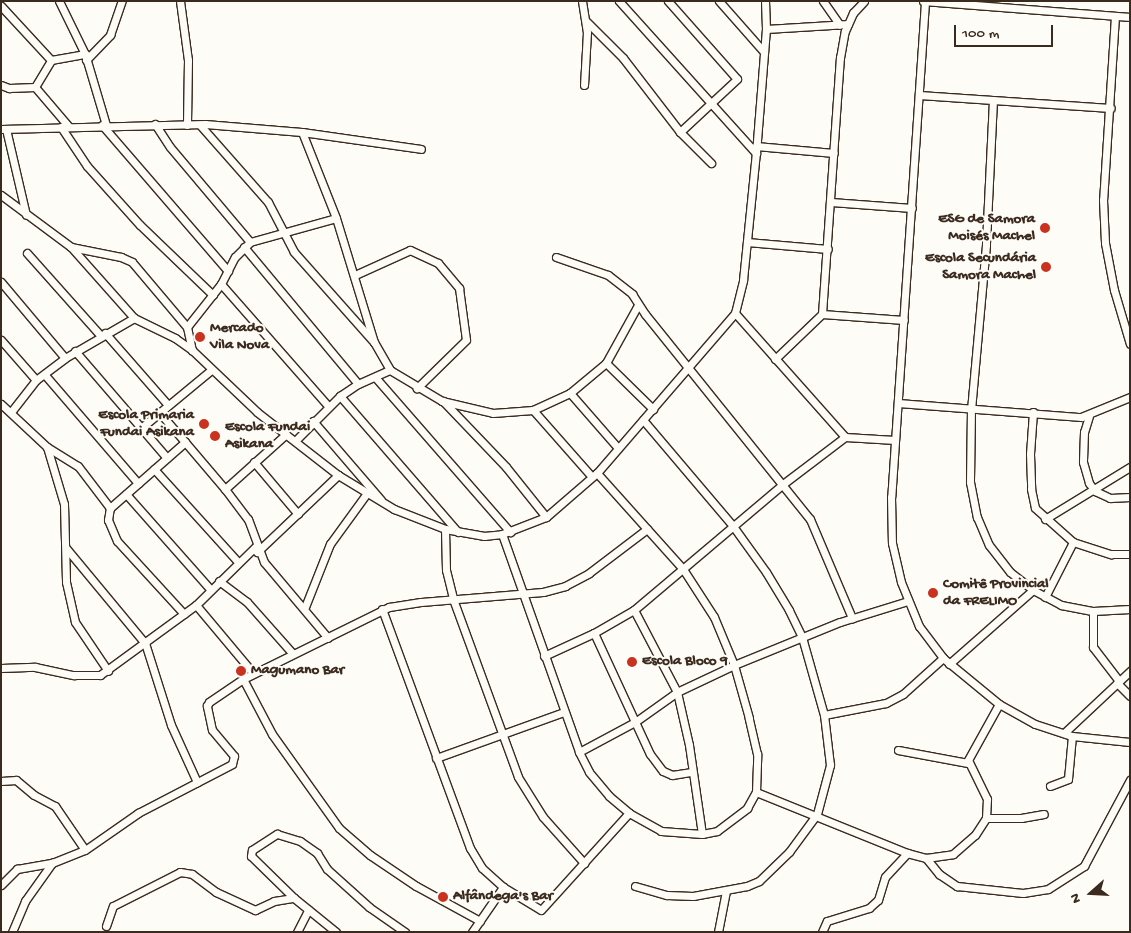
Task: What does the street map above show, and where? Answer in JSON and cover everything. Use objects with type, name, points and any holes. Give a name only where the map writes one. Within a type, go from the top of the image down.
[{"type":"street","points":[[59,1],[86,57],[104,125],[228,271]]},
{"type":"street","points":[[51,60],[86,57],[110,35],[122,1]]},
{"type":"street","points":[[180,1],[189,68],[187,125]]},
{"type":"street","points":[[582,1],[587,22],[584,85]]},
{"type":"street","points":[[619,1],[712,105],[756,149],[834,153]]},
{"type":"street","points":[[668,1],[737,79],[712,105],[680,132]]},
{"type":"street","points":[[719,1],[764,52]]},
{"type":"street","points":[[1,195],[71,246],[134,318],[175,338],[192,350],[211,370],[286,434],[338,475],[382,502],[445,529],[484,536],[510,532],[546,517],[595,475],[735,313],[743,280],[756,149],[766,29],[765,1]]},
{"type":"street","points":[[823,1],[844,25]]},
{"type":"street","points":[[775,359],[822,314],[844,25],[864,1]]},
{"type":"street","points":[[1130,16],[924,1],[912,208],[895,440],[892,543],[908,601],[919,626],[949,664],[999,704],[1035,724],[1072,736],[1130,742]]},
{"type":"street","points":[[1,6],[51,60]]},
{"type":"street","points":[[1115,16],[1111,108],[1103,200],[1105,243],[1130,344]]},
{"type":"street","points":[[587,22],[624,58],[680,132],[711,163]]},
{"type":"street","points":[[766,29],[844,25]]},
{"type":"street","points":[[34,87],[51,60]]},
{"type":"street","points":[[1,84],[9,88],[34,87]]},
{"type":"street","points":[[34,87],[65,127],[98,179],[213,296]]},
{"type":"street","points":[[919,95],[1111,108]]},
{"type":"street","points":[[993,100],[986,245],[971,410],[970,482],[977,517],[989,545],[1010,572],[1033,590],[1061,605],[1093,611],[1130,609]]},
{"type":"street","points":[[155,124],[170,146],[250,242]]},
{"type":"street","points":[[26,215],[4,129],[104,125],[200,125],[302,132],[421,149]]},
{"type":"street","points":[[200,125],[268,202],[282,231],[308,270],[374,342],[390,370],[417,388],[442,401],[493,413],[533,410],[570,393],[606,363],[638,304]]},
{"type":"street","points":[[302,132],[336,218],[374,342]]},
{"type":"street","points":[[831,202],[912,208]]},
{"type":"street","points":[[187,327],[213,296],[244,247],[250,242],[282,231],[336,218]]},
{"type":"street","points":[[747,242],[828,248]]},
{"type":"street","points":[[71,246],[121,256],[132,262],[187,327],[192,350]]},
{"type":"street","points":[[244,247],[358,384]]},
{"type":"street","points":[[355,275],[410,250],[438,263],[459,288],[466,340],[417,388]]},
{"type":"street","points":[[27,254],[168,405]]},
{"type":"street","points":[[556,257],[615,279],[632,294],[810,519],[852,618]]},
{"type":"street","points":[[1,282],[65,358]]},
{"type":"street","points":[[221,284],[328,406]]},
{"type":"street","points":[[735,313],[844,437]]},
{"type":"street","points":[[822,314],[904,320]]},
{"type":"street","points":[[11,412],[36,380],[75,351],[102,334],[134,318]]},
{"type":"street","points":[[1,340],[36,380]]},
{"type":"street","points":[[75,351],[167,458]]},
{"type":"street","points":[[606,363],[653,409]]},
{"type":"street","points":[[141,428],[211,370]]},
{"type":"street","points":[[295,441],[340,396],[358,384],[390,370]]},
{"type":"street","points":[[45,374],[138,483]]},
{"type":"street","points":[[375,377],[510,532]]},
{"type":"street","points":[[570,393],[618,448]]},
{"type":"street","points":[[340,396],[459,532]]},
{"type":"street","points":[[898,403],[971,410],[1089,416],[1130,396]]},
{"type":"street","points":[[442,401],[506,467],[546,517]]},
{"type":"street","points":[[1,404],[47,447],[78,466],[110,508]]},
{"type":"street","points":[[502,534],[578,752],[604,790],[629,813],[661,830],[702,834],[717,831],[732,822],[756,792],[757,754],[734,665],[714,617],[683,569],[647,528],[533,410]]},
{"type":"street","points":[[159,412],[225,489],[248,519],[256,549],[328,638]]},
{"type":"street","points":[[1033,412],[1030,488],[1035,508],[1045,519],[1073,542],[1110,554],[1130,554]]},
{"type":"street","points":[[1089,416],[1084,432],[1083,462],[1088,483],[1095,491],[1110,498],[1130,497]]},
{"type":"street","points":[[635,886],[667,896],[726,891],[747,886],[770,873],[817,814],[830,765],[824,715],[802,637],[766,572],[733,526],[643,420]]},
{"type":"street","points":[[313,422],[382,502]]},
{"type":"street","points":[[225,489],[286,434]]},
{"type":"street","points":[[544,656],[594,633],[634,610],[783,484],[844,437],[895,440]]},
{"type":"street","points":[[184,614],[117,541],[108,520],[110,508],[185,442]]},
{"type":"street","points":[[47,447],[62,490],[66,582],[75,622],[108,671]]},
{"type":"street","points":[[254,462],[298,514]]},
{"type":"street","points":[[1045,519],[1095,491],[1130,467]]},
{"type":"street","points":[[154,468],[238,562]]},
{"type":"street","points":[[3,670],[35,667],[92,676],[108,671],[196,605],[238,562],[298,514],[338,475]]},
{"type":"street","points":[[304,607],[330,544],[367,493]]},
{"type":"street","points":[[126,494],[211,590]]},
{"type":"street","points":[[1,884],[17,869],[52,863],[85,850],[138,813],[235,760],[212,730],[207,706],[209,702],[253,673],[382,610],[453,599],[523,594],[565,586],[589,573],[647,528]]},
{"type":"street","points":[[445,529],[446,570],[453,599],[502,735],[527,795],[584,863]]},
{"type":"street","points":[[1045,597],[1073,542]]},
{"type":"street","points":[[66,548],[145,644],[171,726],[197,782]]},
{"type":"street","points":[[219,581],[247,602],[292,654]]},
{"type":"street","points":[[949,664],[1033,590]]},
{"type":"street","points":[[578,752],[635,722],[677,692],[734,665],[852,618],[908,601]]},
{"type":"street","points":[[196,605],[253,673]]},
{"type":"street","points":[[382,610],[470,848],[482,868],[504,887],[541,910],[629,813]]},
{"type":"street","points":[[634,610],[677,692],[702,834]]},
{"type":"street","points":[[1093,611],[1093,646],[1130,696]]},
{"type":"street","points":[[594,633],[650,754],[663,771],[678,776],[692,772]]},
{"type":"street","points":[[824,715],[886,703],[903,694],[943,658]]},
{"type":"street","points":[[1064,733],[1130,671]]},
{"type":"street","points":[[243,679],[272,734],[339,828],[370,855],[416,886],[480,920]]},
{"type":"street","points":[[968,763],[999,704]]},
{"type":"street","points":[[436,758],[564,712]]},
{"type":"street","points":[[1050,786],[1068,779],[1072,736]]},
{"type":"street","points":[[898,750],[968,763]]},
{"type":"street","points":[[756,792],[817,814],[907,852],[926,858],[953,854],[975,835],[986,818],[987,800],[968,763]]},
{"type":"street","points":[[1,781],[16,780],[34,795],[55,806],[85,850]]},
{"type":"street","points":[[926,858],[939,874],[957,886],[1023,893],[1048,890],[1084,866],[1130,780]]},
{"type":"street","points":[[986,818],[1021,818],[1044,814]]},
{"type":"street","points":[[336,932],[294,898],[250,853],[273,834],[282,834],[311,846],[327,869],[369,907],[405,932]]},
{"type":"street","points":[[822,932],[827,921],[869,908],[878,900],[885,876],[907,852]]},
{"type":"street","points":[[12,932],[25,901],[52,863]]},
{"type":"street","points":[[106,926],[113,906],[180,872],[192,874],[216,892],[255,910],[274,901],[294,898]]},
{"type":"street","points":[[472,932],[504,887]]},
{"type":"street","points":[[718,932],[726,891]]},
{"type":"street","points":[[297,932],[308,910]]},
{"type":"place","name":"ESG de Samora Moisés Machel","points":[[1045,228]]},
{"type":"place","name":"Escola Secundária Samora Machel","points":[[1046,267]]},
{"type":"place","name":"Mercado Vila Nova","points":[[200,337]]},
{"type":"place","name":"Escola Primaria Fundai Asikana","points":[[204,424]]},
{"type":"place","name":"Escola Fundai Asikana","points":[[215,436]]},
{"type":"place","name":"Comitê Provincial da FRELIMO","points":[[933,593]]},
{"type":"place","name":"Escola Bloco 9","points":[[632,662]]},
{"type":"place","name":"Magumano Bar","points":[[241,671]]},
{"type":"place","name":"Alfândega's Bar","points":[[443,897]]}]
